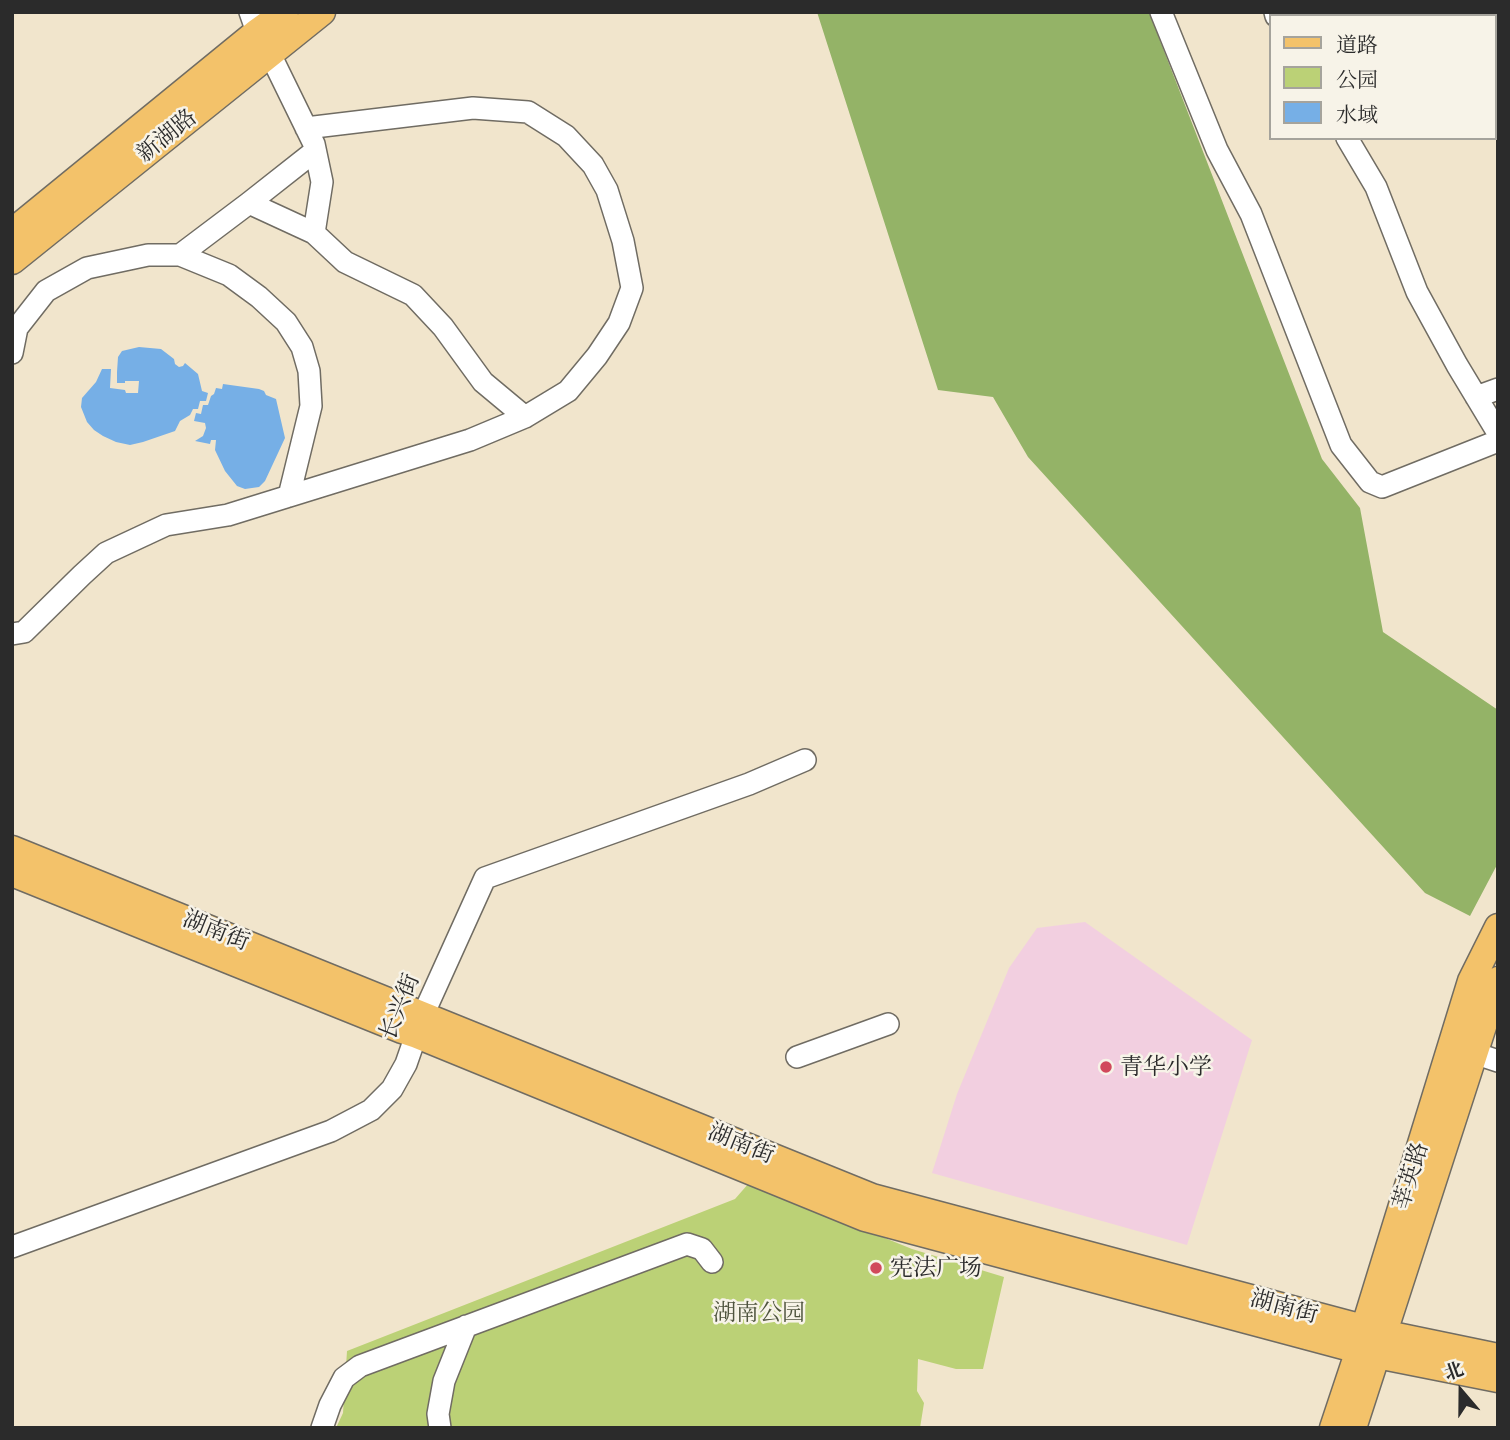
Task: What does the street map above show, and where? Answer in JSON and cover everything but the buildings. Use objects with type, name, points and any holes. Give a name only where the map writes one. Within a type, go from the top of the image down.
[{"type":"main road","name":"新湖路","points":[[12,232],[285,12]]},
{"type":"main road","name":"新湖路","points":[[12,261],[259,33],[322,12]]},
{"type":"main road","name":"湖南街","points":[[12,849],[420,1025],[872,1197],[1498,1379]]},
{"type":"main road","name":"湖南街","points":[[12,873],[402,1030],[420,1025]]},
{"type":"main road","name":"莘英路","points":[[1353,1428],[1371,1342],[1471,981],[1498,927]]},
{"type":"main road","name":"莘英路","points":[[1333,1428],[1371,1342],[1486,1057],[1498,979]]},
{"type":"main road","name":"湖南街","points":[[1371,1342],[1498,1357]]},
{"type":"street","points":[[1161,12],[1217,150],[1251,214],[1341,445],[1348,455],[1370,482],[1382,487],[1498,441]]},
{"type":"street","points":[[259,33],[316,151],[322,182],[314,233]]},
{"type":"street","points":[[12,634],[24,632],[106,553],[166,524],[228,515],[470,440],[525,417],[568,391],[597,356],[619,323],[632,288],[624,241],[607,190],[593,165],[566,136],[528,112],[473,108],[306,128]]},
{"type":"street","points":[[1348,140],[1376,187],[1417,292],[1498,433]]},
{"type":"street","points":[[180,255],[316,151]]},
{"type":"street","points":[[249,204],[314,233],[345,262],[412,295],[443,327],[483,383],[525,417]]},
{"type":"street","points":[[12,353],[16,328],[46,291],[87,268],[148,255],[180,255],[229,275],[259,297],[286,322],[302,347],[309,371],[311,406],[289,496]]},
{"type":"street","points":[[1476,397],[1498,389]]},
{"type":"street","name":"长兴街","points":[[12,1247],[331,1131],[370,1110],[392,1089],[405,1064],[485,878],[736,788],[805,760]]},
{"type":"street","points":[[797,1057],[888,1024]]},
{"type":"street","points":[[322,1428],[344,1378],[360,1366],[687,1244],[702,1249],[712,1262]]},
{"type":"street","points":[[440,1428],[438,1414],[444,1381],[466,1326]]},
{"type":"shaded area","name":"青华小学","points":[[1085,922],[1252,1040],[1187,1245],[932,1173],[957,1094],[1009,968],[1037,928]]},
{"type":"green space","points":[[817,12],[1149,12],[1322,459],[1360,508],[1383,632],[1498,710],[1498,863],[1470,916],[1425,893],[1028,457],[993,397],[938,390]]},
{"type":"green space","name":"湖南公园","points":[[749,1183],[912,1249],[1004,1277],[983,1369],[956,1369],[918,1359],[917,1391],[924,1403],[920,1428],[336,1428],[343,1413],[347,1351],[735,1199]]},
{"type":"water","points":[[139,347],[161,349],[174,359],[179,367],[185,363],[198,374],[202,391],[208,393],[206,401],[200,401],[198,409],[193,409],[190,415],[180,421],[175,431],[130,445],[116,442],[94,430],[87,422],[81,407],[82,398],[96,382],[102,369],[111,369],[110,388],[125,390],[126,393],[138,393],[139,381],[117,383],[117,372],[118,357],[122,351]]},
{"type":"water","points":[[223,384],[259,389],[276,399],[285,438],[265,481],[259,487],[245,489],[237,486],[225,471],[215,450],[216,440],[211,440],[210,444],[195,441],[203,436],[206,428],[205,423],[194,421],[196,413],[201,414],[203,405],[208,405],[216,388],[222,389]]},
{"type":"place","name":"青华小学","points":[[1106,1067]]},
{"type":"place","name":"宪法广场","points":[[876,1268]]}]
